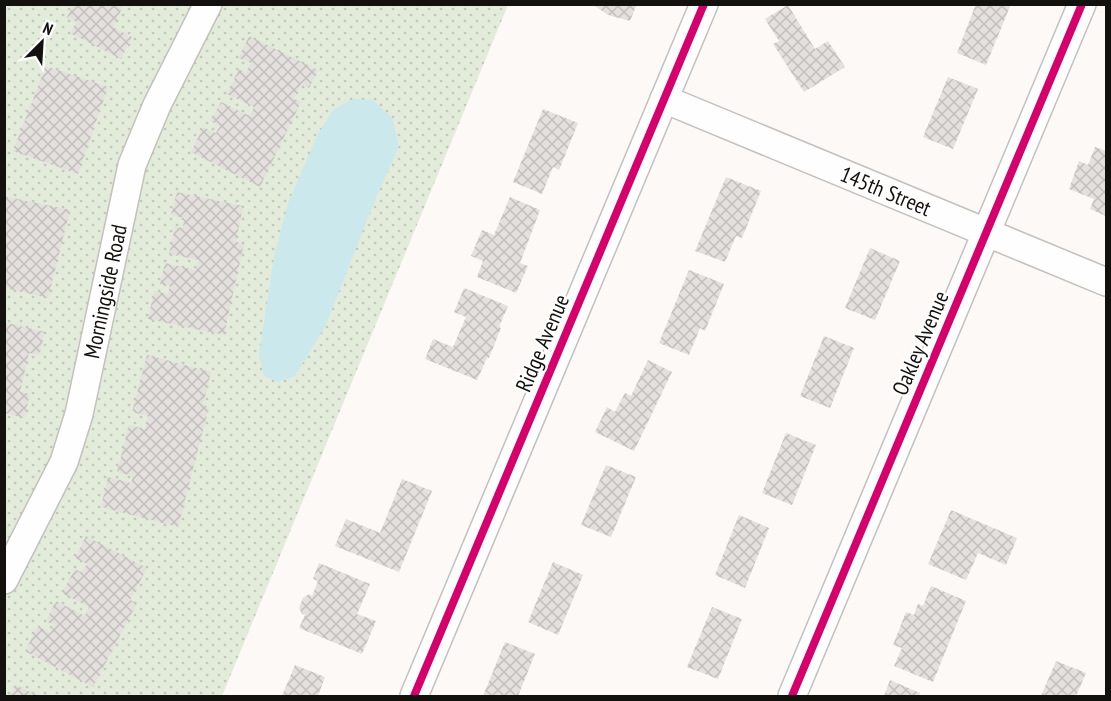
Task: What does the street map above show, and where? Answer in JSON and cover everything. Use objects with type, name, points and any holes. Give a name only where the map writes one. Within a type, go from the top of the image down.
[{"type":"street","name":"Morningside Road","points":[[4,580],[64,462],[79,414],[132,165],[157,105],[208,4]]},
{"type":"street","name":"Ridge Avenue","points":[[414,696],[704,4]]},
{"type":"street","name":"Oakley Avenue","points":[[792,696],[1082,4]]},
{"type":"street","name":"145th Street","points":[[664,99],[1107,282]]},
{"type":"green space","points":[[4,5],[508,5],[222,696],[5,696]]},
{"type":"water","points":[[353,99],[373,100],[392,118],[399,146],[326,325],[295,376],[278,382],[264,376],[259,354],[274,257],[288,203],[318,134],[333,110]]},
{"type":"building","points":[[74,4],[124,4],[113,27],[132,37],[121,59],[70,33],[76,22],[67,17]]},
{"type":"building","points":[[592,4],[637,4],[630,21],[608,15]]},
{"type":"building","points":[[976,4],[1011,4],[986,65],[957,53]]},
{"type":"building","points":[[788,5],[815,49],[828,41],[845,67],[804,92],[773,44],[779,41],[765,19]]},
{"type":"building","points":[[249,36],[318,70],[309,88],[301,84],[294,99],[301,102],[260,187],[191,152],[203,127],[216,133],[219,126],[211,121],[221,102],[250,116],[254,107],[227,94],[239,69],[246,73],[251,63],[239,58]]},
{"type":"building","points":[[46,66],[108,87],[78,174],[13,151]]},
{"type":"building","points":[[948,77],[978,89],[953,149],[923,137]]},
{"type":"building","points":[[543,109],[578,123],[559,170],[553,167],[542,194],[513,182]]},
{"type":"building","points":[[1095,147],[1106,151],[1106,216],[1090,209],[1094,199],[1069,189],[1079,161],[1088,165]]},
{"type":"building","points":[[726,177],[761,191],[742,238],[736,236],[725,262],[695,251]]},
{"type":"building","points":[[177,192],[243,206],[236,242],[244,243],[224,335],[148,319],[154,291],[168,294],[170,286],[160,284],[165,263],[196,270],[199,260],[169,254],[175,227],[183,228],[184,218],[171,215]]},
{"type":"building","points":[[4,196],[70,210],[48,298],[4,288]]},
{"type":"building","points":[[510,197],[540,210],[520,263],[528,266],[516,293],[477,277],[483,261],[471,256],[482,230],[494,235]]},
{"type":"building","points":[[870,248],[900,261],[875,320],[845,308]]},
{"type":"building","points":[[689,270],[724,284],[705,331],[700,328],[689,355],[659,343]]},
{"type":"building","points":[[464,288],[508,306],[489,358],[477,380],[425,359],[433,339],[453,347],[466,317],[454,312]]},
{"type":"building","points":[[4,322],[45,332],[39,355],[29,353],[20,392],[30,394],[24,418],[4,413]]},
{"type":"building","points":[[824,336],[854,348],[830,408],[800,396]]},
{"type":"building","points":[[147,355],[211,372],[203,405],[209,407],[178,527],[101,507],[108,477],[131,483],[133,476],[117,472],[129,425],[145,429],[148,416],[132,412]]},
{"type":"building","points":[[648,360],[672,372],[634,451],[595,432],[607,407],[615,412],[625,393],[631,396]]},
{"type":"building","points":[[786,433],[816,445],[792,505],[762,493]]},
{"type":"building","points":[[606,465],[636,477],[611,537],[581,525]]},
{"type":"building","points":[[402,479],[432,491],[399,572],[335,546],[346,519],[380,533]]},
{"type":"building","points":[[951,510],[1017,538],[1006,565],[978,553],[966,580],[928,564]]},
{"type":"building","points":[[739,515],[769,528],[745,588],[715,575]]},
{"type":"building","points":[[86,536],[147,568],[130,600],[137,603],[93,687],[25,651],[38,626],[50,633],[54,625],[46,621],[56,601],[85,616],[89,607],[62,593],[75,569],[82,573],[87,564],[75,558]]},
{"type":"building","points":[[553,562],[583,575],[558,635],[528,622]]},
{"type":"building","points":[[319,563],[370,584],[357,614],[376,621],[362,654],[299,628],[305,615],[299,608],[303,598],[309,594],[312,596],[318,581],[313,579]]},
{"type":"building","points":[[931,586],[966,601],[933,682],[894,666],[902,648],[893,645],[906,612],[914,615],[918,604],[923,606]]},
{"type":"building","points":[[712,607],[742,619],[718,679],[687,667]]},
{"type":"building","points":[[505,642],[535,654],[518,696],[483,696]]},
{"type":"building","points":[[1056,661],[1086,673],[1076,696],[1041,696]]},
{"type":"building","points":[[295,665],[325,677],[318,696],[282,696]]},
{"type":"building","points":[[890,680],[920,693],[919,696],[884,696]]},
{"type":"building","points":[[16,685],[39,696],[10,696]]},
{"type":"cycle path","points":[[414,696],[704,4]]},
{"type":"cycle path","points":[[792,696],[1082,4]]}]
